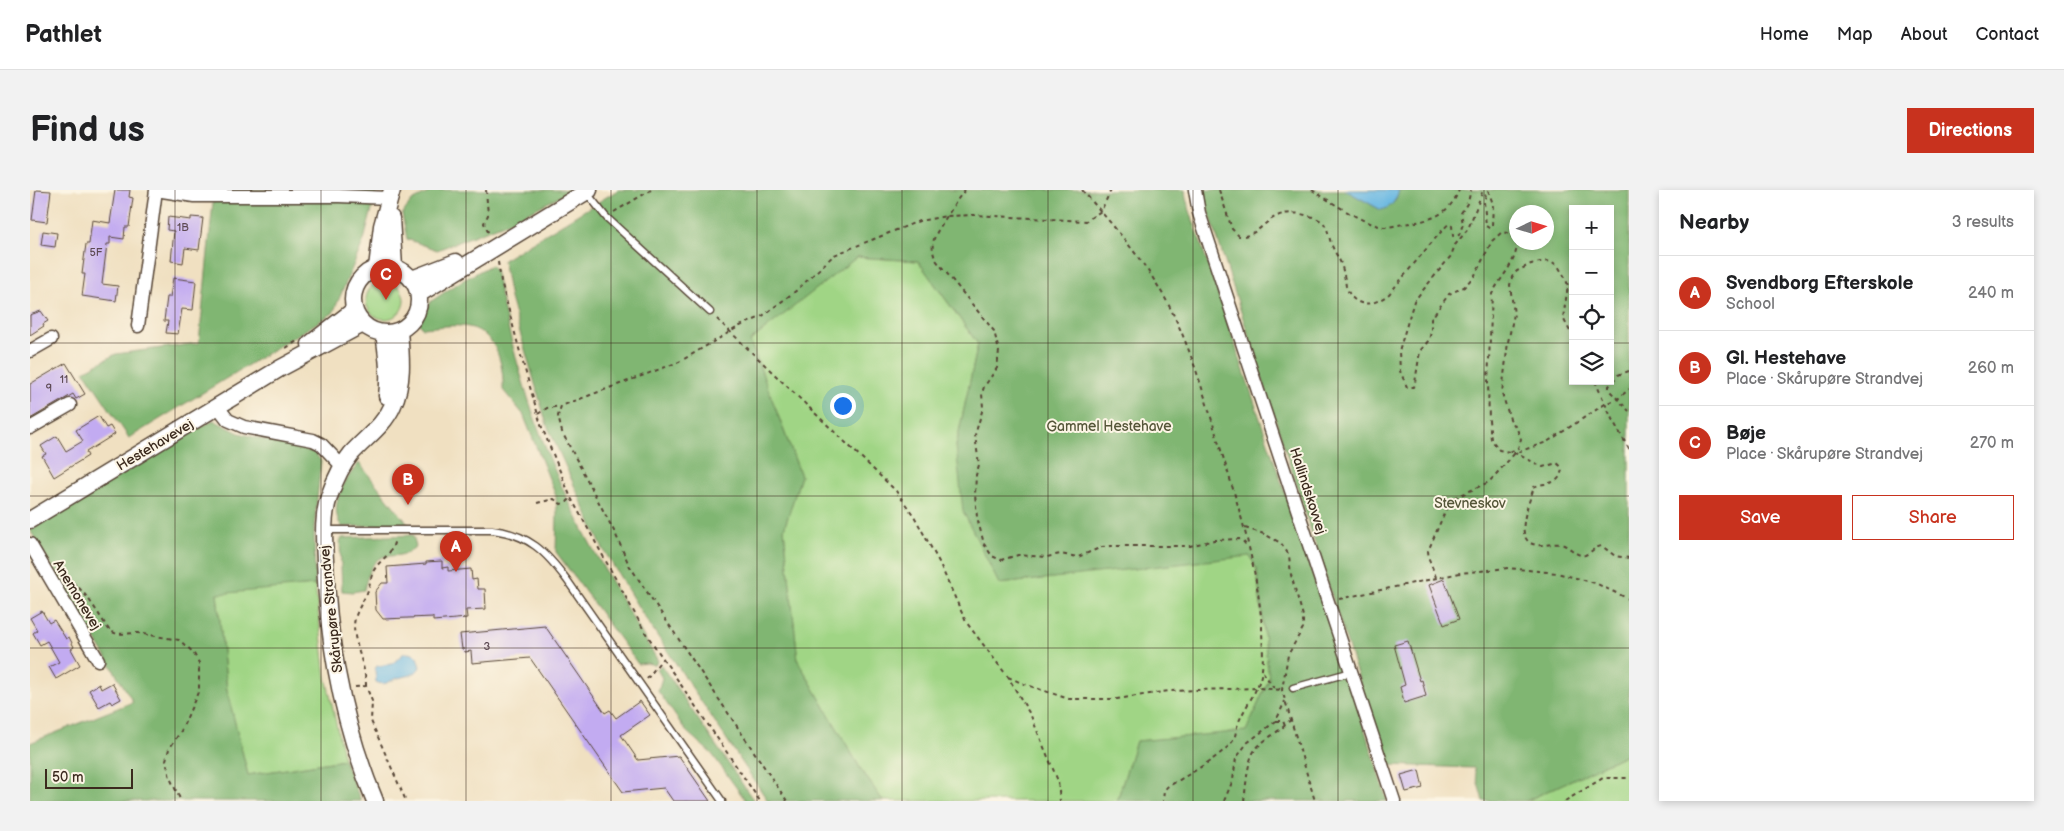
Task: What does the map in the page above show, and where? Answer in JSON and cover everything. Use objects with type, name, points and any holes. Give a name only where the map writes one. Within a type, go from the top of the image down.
[{"type":"street","points":[[138,326],[156,190],[194,196],[390,194]]},
{"type":"street","name":"Hallindskovvej","points":[[1195,190],[1199,213],[1394,801]]},
{"type":"street","points":[[415,287],[496,247],[588,191]]},
{"type":"street","points":[[390,194],[394,267]]},
{"type":"street","points":[[377,268],[382,226],[390,194]]},
{"type":"street","points":[[394,267],[401,270],[415,287],[419,302],[415,316],[405,327],[391,332],[373,331],[363,324],[354,310],[352,298],[355,288],[367,272],[377,268],[394,267]]},
{"type":"street","name":"Hestehavevej","points":[[279,369],[354,310]]},
{"type":"street","name":"Hestehavevej","points":[[30,520],[279,369],[363,324]]},
{"type":"street","name":"Skårupøre Strandvej","points":[[375,801],[361,766],[340,688],[332,642],[324,530],[329,496],[342,466],[352,453],[378,428],[389,381],[391,332]]},
{"type":"street","points":[[30,351],[51,339]]},
{"type":"street","points":[[30,428],[70,405]]},
{"type":"street","points":[[218,407],[228,420],[244,427],[313,440],[321,444],[342,466]]},
{"type":"street","name":"Anemonevej","points":[[30,544],[98,660]]},
{"type":"lane","points":[[588,191],[606,217],[710,312]]},
{"type":"lane","points":[[324,530],[492,530],[508,532],[537,546],[554,562],[722,801]]},
{"type":"lane","points":[[1293,688],[1352,672]]},
{"type":"path","points":[[486,190],[488,215],[484,223],[496,247],[503,290],[538,414],[572,498],[645,632],[760,801]]},
{"type":"path","points":[[606,217],[651,190]]},
{"type":"path","points":[[965,190],[935,233],[932,254],[994,332],[999,351],[997,368],[982,393],[983,408],[975,441],[979,464],[975,485],[978,517],[984,544],[992,556],[1001,560],[1018,555],[1047,557],[1060,554],[1078,556],[1110,546],[1190,546],[1214,540],[1241,539],[1249,548]]},
{"type":"path","points":[[1082,190],[1128,245],[1164,296],[1176,320],[1195,365],[1245,528],[1258,586],[1262,670],[1258,688],[1240,718],[1234,739],[1197,770],[1167,787],[1162,801]]},
{"type":"path","points":[[538,414],[547,408],[561,406],[679,362],[729,332],[761,317],[798,290],[834,255],[919,221],[947,216],[1003,216],[1086,220],[1101,211],[1111,190]]},
{"type":"path","points":[[1220,190],[1232,229],[1239,236],[1250,235],[1265,222],[1285,212],[1295,212],[1322,221],[1340,260],[1351,296],[1355,301],[1368,304],[1381,301],[1389,294],[1436,239],[1444,226],[1449,224],[1452,226],[1453,236],[1459,235],[1463,224],[1462,213],[1468,202],[1471,190]]},
{"type":"path","points":[[1312,190],[1351,212],[1385,227],[1423,222],[1438,216],[1454,202],[1458,190]]},
{"type":"path","points":[[1488,190],[1493,204],[1492,226],[1489,228],[1486,226],[1484,202],[1486,194],[1482,193],[1468,229],[1455,245],[1451,256],[1414,301],[1399,351],[1400,370],[1407,387],[1414,387],[1416,383],[1420,351],[1429,340],[1431,332],[1430,319],[1449,294],[1464,287],[1475,275],[1492,241],[1502,232],[1509,234]]},
{"type":"path","points":[[1516,250],[1514,260],[1492,294],[1488,382],[1491,439],[1498,450],[1515,453],[1543,466],[1557,463],[1562,470],[1561,476],[1553,483],[1534,487],[1523,523],[1523,532],[1527,541],[1536,545],[1561,544],[1580,555],[1602,546],[1616,556],[1629,558]]},
{"type":"path","points":[[1510,452],[1518,448],[1521,439],[1510,419],[1502,393],[1508,342],[1514,314],[1510,285],[1512,277],[1517,271],[1540,262],[1551,262],[1558,266],[1568,286],[1563,318],[1569,329]]},
{"type":"path","points":[[710,312],[896,491],[914,516],[966,622],[1008,677],[1031,716],[1058,781],[1060,801]]},
{"type":"path","points":[[1629,371],[1618,375],[1609,386],[1609,390],[1619,398],[1629,411]]},
{"type":"path","points":[[1597,385],[1629,449]]},
{"type":"path","points":[[1437,578],[1429,559],[1428,551],[1450,500],[1489,482],[1515,453],[1547,442],[1605,404],[1619,398],[1629,389]]},
{"type":"path","points":[[561,406],[558,416],[562,432],[615,533],[629,565],[787,801]]},
{"type":"path","points":[[537,503],[554,499],[561,504],[572,498]]},
{"type":"path","points":[[1245,528],[1264,534],[1281,543],[1289,555],[1292,575],[1304,616],[1303,628],[1288,655],[1282,690],[1316,801]]},
{"type":"path","points":[[396,530],[392,550],[373,572],[354,625],[366,674],[366,686],[372,701],[371,721],[406,801]]},
{"type":"path","points":[[1334,600],[1460,573],[1508,568],[1557,573],[1595,583],[1629,599]]},
{"type":"path","points":[[50,578],[69,581],[82,591],[110,631],[117,634],[138,632],[179,640],[193,652],[200,663],[199,690],[181,731],[169,749],[166,760],[170,778],[181,801]]},
{"type":"path","points":[[641,686],[662,659]]},
{"type":"path","points":[[1262,670],[1273,687],[1282,690]]},
{"type":"path","points":[[1008,677],[1069,700],[1117,699],[1169,691],[1258,688],[1282,690],[1293,688]]},
{"type":"path","points":[[340,688],[366,686]]},
{"type":"path","points":[[1224,801],[1233,780],[1236,758],[1247,743],[1276,721],[1285,701]]},
{"type":"path","points":[[1244,801],[1251,759],[1255,750],[1291,719]]},
{"type":"path","points":[[1276,721],[1283,721],[1284,726]]},
{"type":"path","points":[[1566,801],[1602,778],[1629,778]]},
{"type":"green space","points":[[201,190],[377,190],[364,240],[333,313],[129,438],[84,371],[116,354],[199,343],[214,192]]},
{"type":"green space","points":[[434,190],[573,190],[509,222],[437,250],[407,239],[402,214],[412,201]]},
{"type":"green space","name":"Gammel Hestehave","points":[[618,190],[1185,190],[1186,199],[1377,766],[1387,801],[1117,801],[1136,741],[1246,731],[1269,679],[1257,570],[1250,556],[999,584],[963,511],[956,446],[978,344],[918,261],[857,257],[750,341],[801,476],[784,529],[798,661],[860,768],[883,801],[768,801],[640,610],[602,547],[547,425],[510,298],[503,260]]},
{"type":"green space","name":"Stevneskov","points":[[1202,190],[1345,190],[1381,210],[1395,201],[1399,190],[1629,190],[1629,753],[1526,801],[1483,801],[1474,768],[1386,765]]},
{"type":"green space","points":[[856,257],[918,261],[978,344],[956,446],[999,584],[1250,555],[1257,570],[1269,679],[1246,732],[1136,741],[1117,801],[883,801],[860,768],[798,661],[784,529],[801,476],[750,341]]},
{"type":"green space","points":[[491,265],[495,270],[517,363],[548,454],[560,483],[594,550],[658,661],[655,665],[647,663],[638,664],[556,552],[556,496],[523,414],[503,390],[500,361],[492,343],[479,330],[469,327],[423,328],[419,324],[430,302],[460,282]]},
{"type":"green space","points":[[385,281],[398,287],[404,300],[398,313],[385,319],[372,313],[366,300],[372,287]]},
{"type":"green space","points":[[213,420],[239,433],[315,453],[321,461],[314,528],[315,585],[217,594],[227,691],[248,775],[344,760],[361,801],[30,801],[30,743],[133,702],[30,530]]},
{"type":"green space","points":[[359,463],[408,524],[342,527],[336,511],[337,502],[348,477]]},
{"type":"green space","points":[[413,535],[416,546],[408,552],[380,558],[374,564],[364,590],[342,591],[340,542],[342,538]]},
{"type":"green space","points":[[315,585],[326,677],[344,760],[248,775],[227,691],[217,593]]},
{"type":"green space","points":[[661,665],[754,801],[746,801],[712,754],[686,731],[658,691],[662,678],[657,669]]},
{"type":"green space","points":[[1629,753],[1629,801],[1526,801]]},
{"type":"water","points":[[1345,190],[1399,190],[1393,203],[1381,210]]},
{"type":"water","points":[[408,653],[417,657],[420,667],[418,671],[412,675],[386,683],[376,682],[375,669],[377,666],[392,664],[403,654]]},
{"type":"building","points":[[36,190],[51,191],[47,222],[32,220]]},
{"type":"building","points":[[115,190],[130,190],[129,197],[133,198],[129,227],[125,227],[124,239],[110,237],[110,244],[107,244],[102,284],[118,286],[116,301],[82,296],[85,274],[82,274],[86,244],[89,244],[92,220],[110,223]]},
{"type":"building","points":[[168,217],[191,220],[191,217],[203,218],[199,250],[185,248],[183,263],[171,261],[174,231],[167,230]]},
{"type":"building","points":[[43,231],[57,233],[55,247],[41,245]]},
{"type":"building","points":[[173,278],[196,281],[193,310],[182,309],[178,334],[166,333],[168,321],[164,321],[167,297],[170,297]]},
{"type":"building","points":[[41,311],[48,321],[30,335],[30,315]]},
{"type":"building","points":[[66,363],[85,394],[76,399],[73,394],[30,419],[30,384]]},
{"type":"building","points":[[99,416],[106,428],[110,426],[115,434],[86,452],[88,456],[54,477],[42,456],[46,454],[41,446],[57,436],[66,451],[83,441],[76,430]]},
{"type":"building","points":[[442,561],[442,568],[448,567],[448,571],[471,569],[472,580],[477,579],[478,589],[485,589],[486,609],[466,610],[467,618],[433,621],[433,617],[383,619],[376,610],[375,592],[382,583],[388,583],[387,567]]},
{"type":"building","points":[[1444,579],[1459,619],[1444,625],[1429,585]]},
{"type":"building","points":[[42,611],[49,623],[54,620],[66,639],[69,637],[74,647],[71,649],[80,665],[56,679],[49,667],[59,662],[47,641],[40,645],[33,633],[37,630],[30,618]]},
{"type":"building","points":[[545,626],[605,713],[610,710],[616,718],[640,701],[650,715],[621,735],[638,760],[679,756],[710,801],[673,801],[664,788],[623,792],[530,658],[472,663],[471,651],[465,652],[462,649],[460,634]]},
{"type":"building","points":[[1408,641],[1426,696],[1404,703],[1400,687],[1405,685],[1394,645]]},
{"type":"building","points":[[112,683],[121,699],[112,704],[110,701],[99,707],[89,690],[99,684],[101,689]]},
{"type":"building","points":[[1419,770],[1423,788],[1406,792],[1401,775]]},
{"type":"place","name":"Bøje","points":[[386,300]]},
{"type":"place","name":"Gl. Hestehave","points":[[408,505]]},
{"type":"place","name":"Svendborg Efterskole","points":[[456,572]]}]
